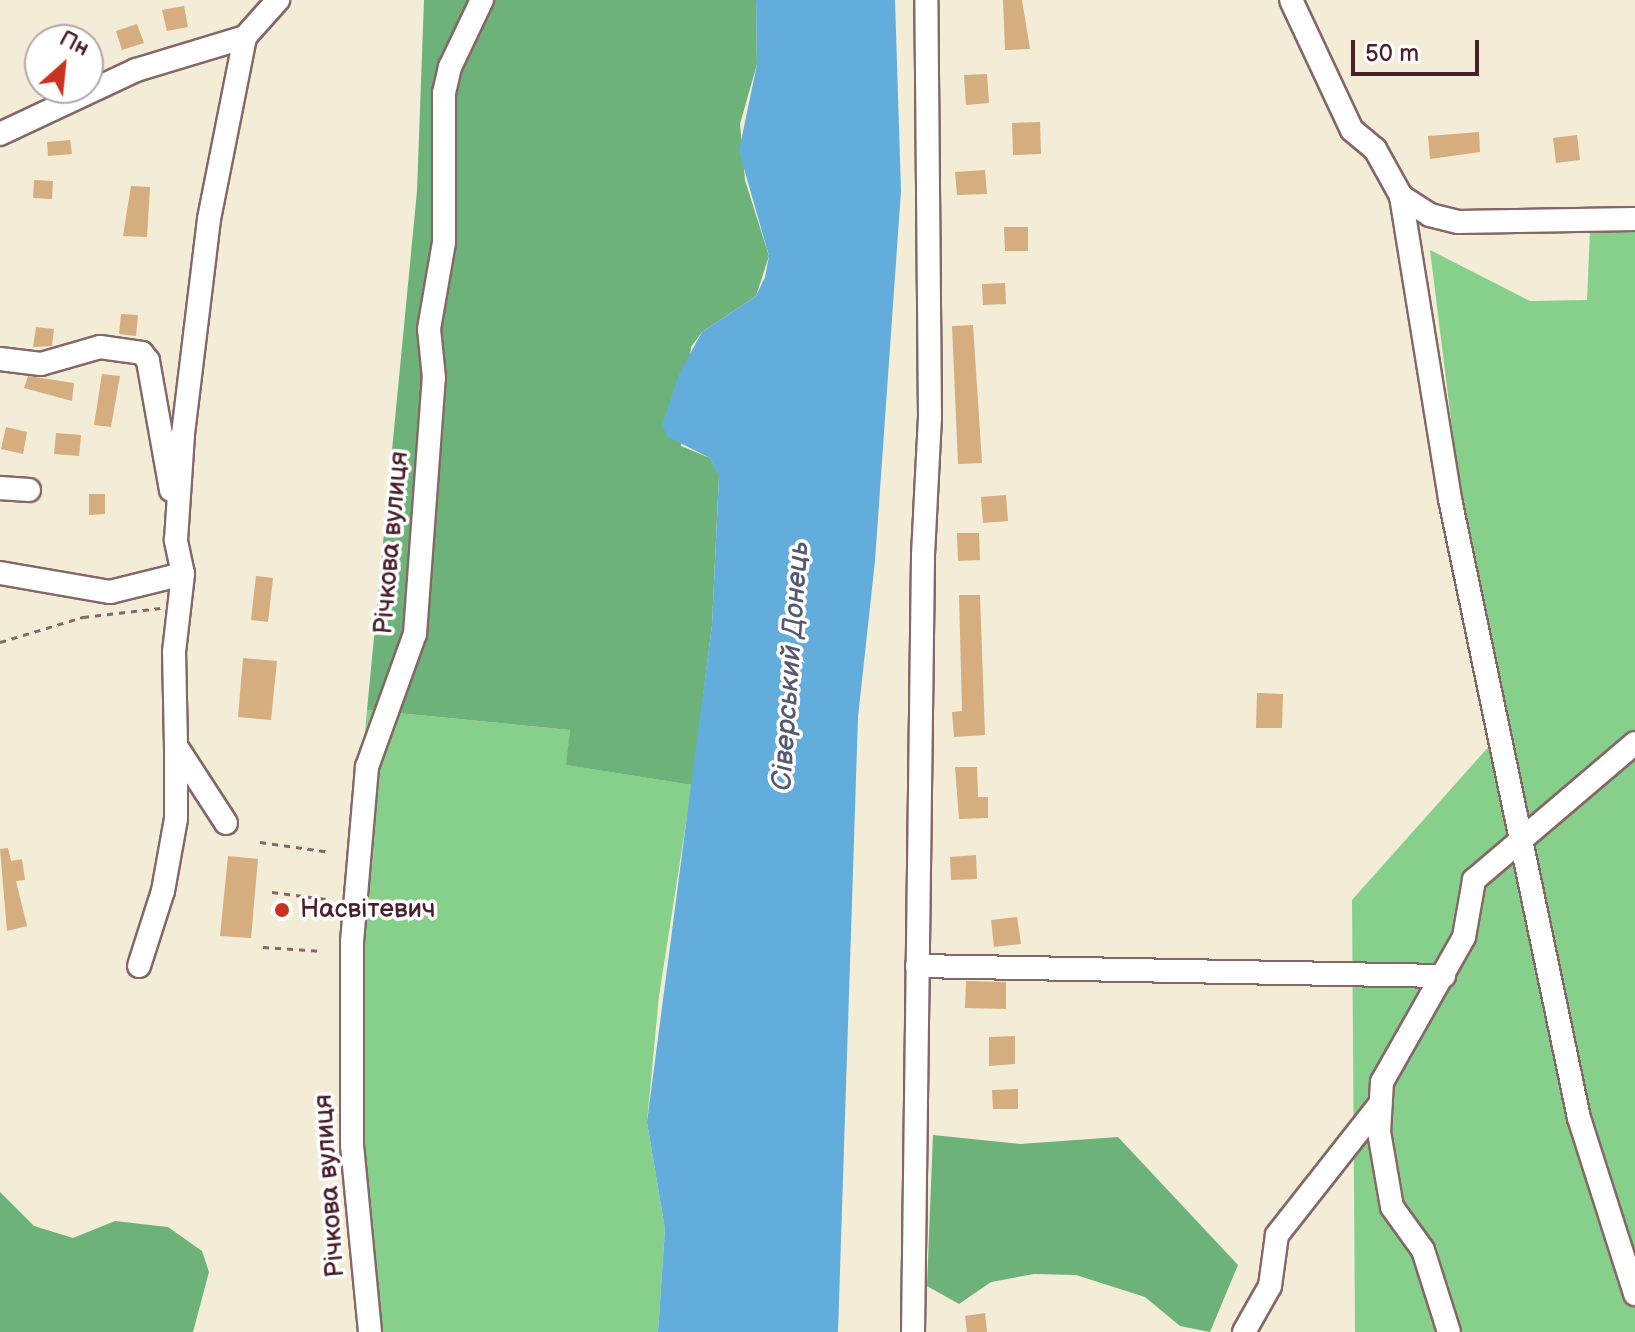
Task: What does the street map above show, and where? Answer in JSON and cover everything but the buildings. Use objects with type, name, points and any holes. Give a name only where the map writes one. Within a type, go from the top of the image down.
[{"type":"street","points":[[176,540],[201,275],[245,37],[278,0]]},
{"type":"street","name":"Річкова вулиця","points":[[370,1332],[352,1145],[348,1038],[353,926],[367,767],[415,634],[434,378],[429,329],[444,242],[444,93],[450,67],[482,0]]},
{"type":"street","points":[[913,1332],[917,966],[930,417],[926,0]]},
{"type":"street","points":[[1291,0],[1352,130],[1375,149],[1401,196],[1450,499],[1579,1118],[1635,1294]]},
{"type":"street","points":[[0,134],[136,70],[245,37]]},
{"type":"street","points":[[1401,196],[1430,215],[1458,222],[1635,219]]},
{"type":"street","points":[[0,359],[41,364],[100,347],[142,353],[148,361],[183,574],[172,698],[176,746],[176,819],[163,891],[139,966]]},
{"type":"street","points":[[0,488],[29,490]]},
{"type":"street","points":[[0,573],[110,592],[183,574]]},
{"type":"street","points":[[1449,1332],[1423,1250],[1392,1207],[1379,1132],[1382,1082],[1464,937],[1474,880],[1635,743]]},
{"type":"street","points":[[176,746],[226,823]]},
{"type":"street","points":[[917,966],[1444,976]]},
{"type":"street","points":[[1244,1332],[1270,1286],[1277,1235],[1380,1104]]},
{"type":"path","points":[[0,642],[83,617],[179,604]]},
{"type":"path","points":[[260,842],[330,852]]},
{"type":"path","points":[[272,892],[326,899]]},
{"type":"path","points":[[263,947],[323,951]]},
{"type":"green space","points":[[424,0],[756,0],[757,64],[740,124],[745,180],[769,256],[756,296],[702,332],[691,347],[681,446],[710,458],[719,475],[712,625],[692,785],[566,765],[570,730],[367,710],[417,191]]},
{"type":"green space","points":[[1590,230],[1635,230],[1635,1332],[1355,1332],[1352,900],[1491,744],[1430,250],[1530,301],[1587,300]]},
{"type":"green space","points":[[367,710],[570,730],[567,765],[692,785],[659,996],[647,1122],[665,1229],[658,1332],[365,1332],[352,877]]},
{"type":"green space","points":[[933,1135],[1020,1144],[1118,1137],[1238,1265],[1210,1332],[1180,1326],[1145,1297],[1076,1275],[1034,1274],[991,1282],[959,1304],[927,1286]]},
{"type":"green space","points":[[0,1192],[34,1226],[73,1238],[115,1221],[168,1227],[202,1251],[209,1272],[193,1332],[0,1332]]},
{"type":"water","name":"Сіверський Донець","points":[[756,0],[895,0],[901,191],[875,561],[858,717],[838,1332],[658,1332],[665,1229],[647,1122],[712,625],[719,476],[710,458],[668,437],[662,425],[679,374],[702,332],[756,296],[765,277],[769,256],[739,151],[757,64]]},
{"type":"place","name":"Насвітевич","points":[[282,910]]}]
